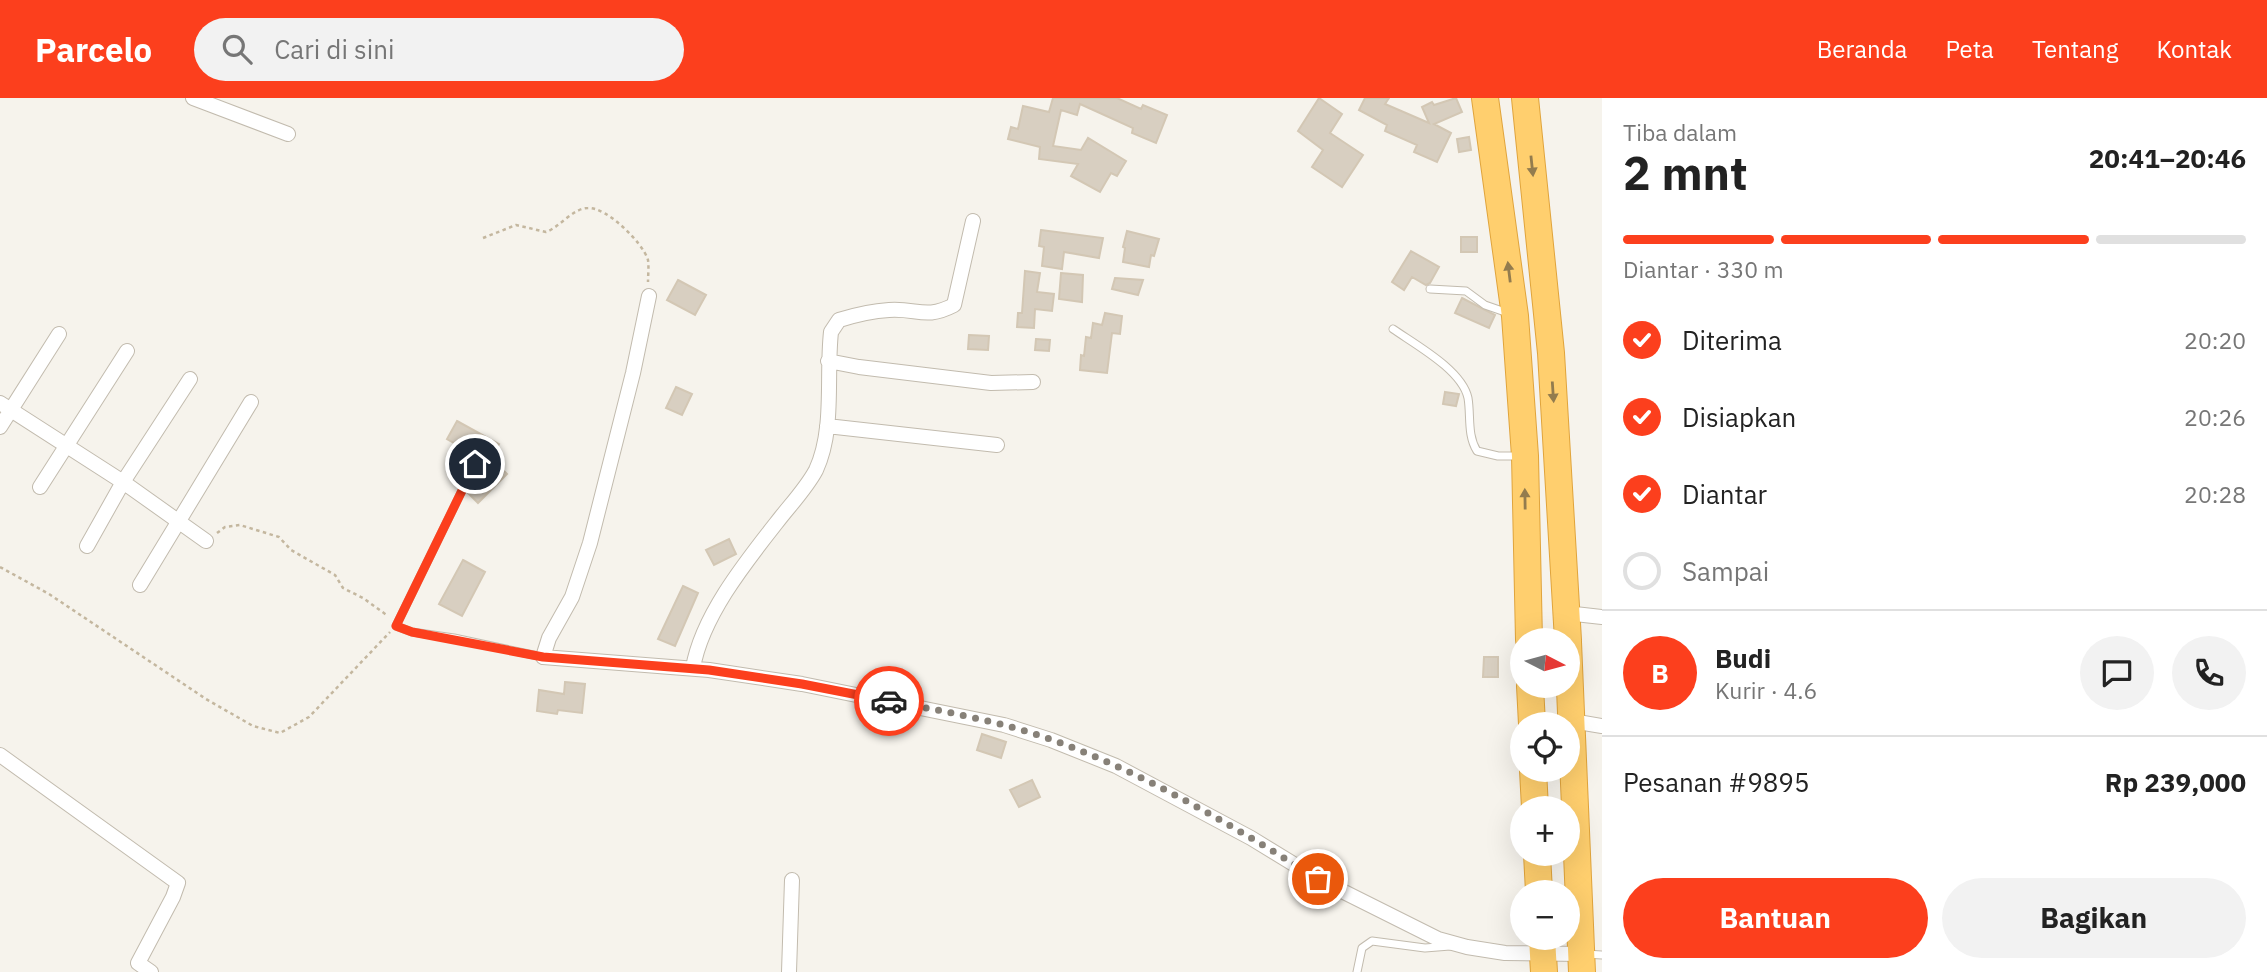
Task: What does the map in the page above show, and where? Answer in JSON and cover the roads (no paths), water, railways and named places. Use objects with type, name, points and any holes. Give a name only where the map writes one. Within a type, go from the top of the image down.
[{"type":"highway","points":[[1485,98],[1515,316],[1525,456],[1529,628]]},
{"type":"highway","points":[[1525,98],[1550,353],[1567,628]]},
{"type":"highway","points":[[1526,549],[1562,545]]},
{"type":"highway","points":[[1576,782],[1589,960]]},
{"type":"street","points":[[193,98],[288,134]]},
{"type":"street","points":[[693,668],[700,639],[718,607],[758,546],[815,471],[827,426],[831,332],[839,320],[891,310],[938,314],[954,305],[973,221]]},
{"type":"street","points":[[649,296],[633,373],[590,543],[572,597],[549,638],[543,657],[693,668],[802,684],[1004,725],[1116,766],[1240,831],[1343,892],[1438,939],[1505,953],[1543,954],[1589,960]]},
{"type":"street","points":[[0,426],[5,407],[59,334]]},
{"type":"street","points":[[40,487],[127,351]]},
{"type":"street","points":[[828,361],[991,383],[1033,382]]},
{"type":"street","points":[[87,546],[123,482],[190,379]]},
{"type":"street","points":[[140,585],[251,402]]},
{"type":"street","points":[[5,407],[123,482],[206,541]]},
{"type":"street","points":[[827,426],[998,445]]},
{"type":"street","points":[[1566,613],[1602,617]]},
{"type":"street","points":[[1580,722],[1602,726]]},
{"type":"street","points":[[0,755],[178,883],[138,963],[151,972]]},
{"type":"street","points":[[789,972],[792,880]]},
{"type":"lane","points":[[1430,289],[1466,291],[1485,305],[1515,316]]},
{"type":"lane","points":[[1393,329],[1451,371],[1464,387],[1468,399],[1472,443],[1477,451],[1498,456],[1525,456]]},
{"type":"lane","points":[[475,464],[396,626],[412,632],[543,657]]},
{"type":"lane","points":[[1357,972],[1362,948],[1372,941],[1425,948],[1457,944]]}]
